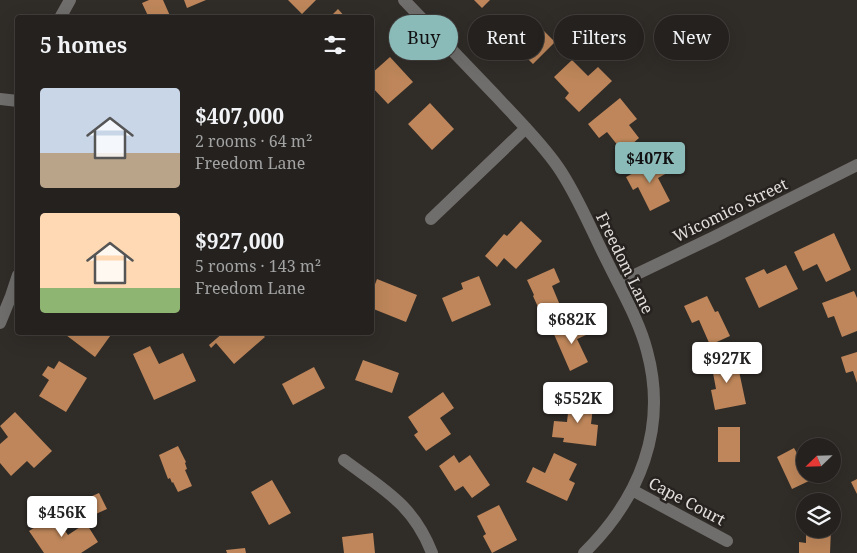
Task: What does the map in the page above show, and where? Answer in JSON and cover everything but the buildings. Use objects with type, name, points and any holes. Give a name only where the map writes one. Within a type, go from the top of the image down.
[{"type":"street","points":[[62,15],[70,0]]},
{"type":"street","name":"Freedom Lane","points":[[404,0],[526,128],[558,167],[618,283],[647,350],[653,376],[655,405],[651,436],[644,465],[632,490],[613,521],[584,553]]},
{"type":"street","points":[[0,99],[15,101]]},
{"type":"street","points":[[430,219],[526,128]]},
{"type":"street","name":"Wicomico Street","points":[[618,283],[857,165]]},
{"type":"street","points":[[0,323],[15,286]]},
{"type":"street","points":[[344,460],[381,486],[406,509],[420,527],[432,553]]},
{"type":"street","name":"Cape Court","points":[[632,490],[727,541]]}]
